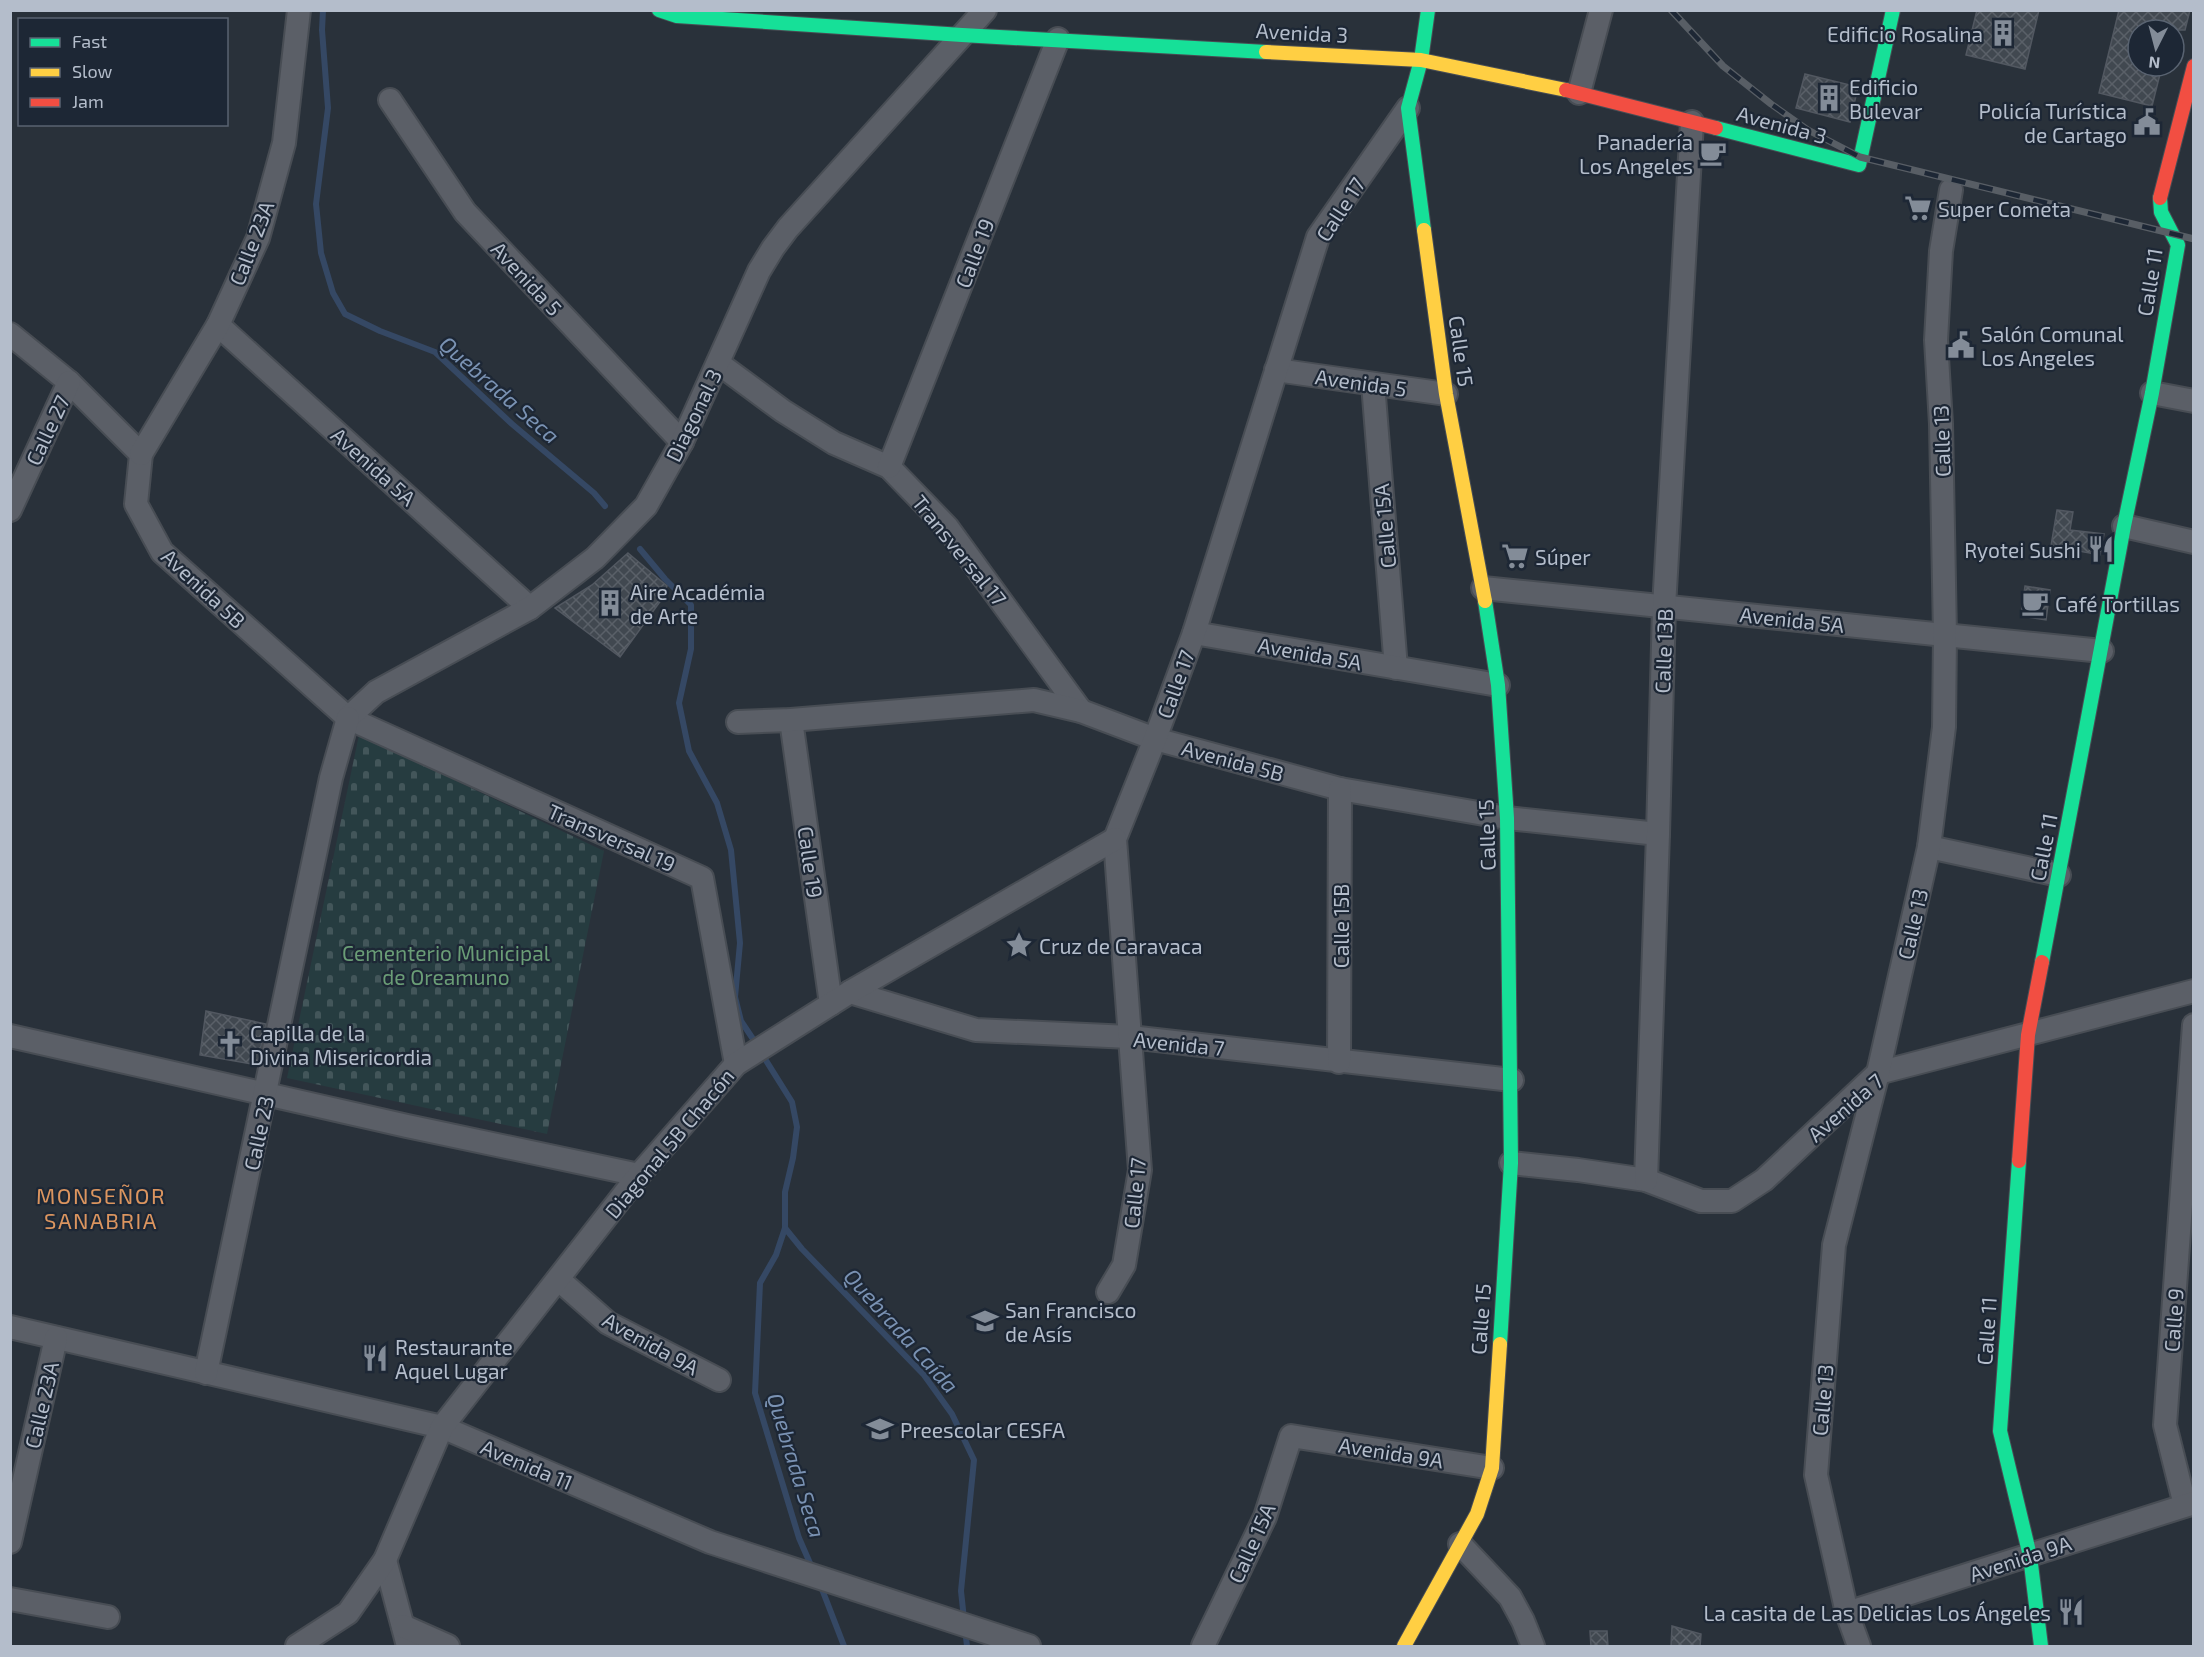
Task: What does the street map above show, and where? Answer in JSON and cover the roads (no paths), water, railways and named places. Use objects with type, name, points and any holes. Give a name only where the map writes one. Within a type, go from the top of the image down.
[{"type":"street","name":"Calle 23A","points":[[141,454],[218,325],[258,238],[284,143],[300,10]]},
{"type":"street","name":"Avenida 3","points":[[659,10],[676,16],[962,35],[1421,60],[1579,93],[1859,165],[1893,10]]},
{"type":"street","points":[[962,35],[985,10]]},
{"type":"street","name":"Calle 15","points":[[1404,1647],[1477,1514],[1491,1468],[1511,1162],[1512,1080],[1507,818],[1498,686],[1483,588],[1446,394],[1408,108],[1421,60],[1428,10]]},
{"type":"street","points":[[1579,93],[1601,10]]},
{"type":"street","name":"Diagonal 3","points":[[348,718],[376,692],[530,608],[595,558],[646,506],[682,442],[759,272],[773,248],[788,228],[962,35]]},
{"type":"street","name":"Calle 19","points":[[889,467],[1058,39]]},
{"type":"street","name":"Calle 11","points":[[2041,1647],[2030,1556],[2000,1431],[2028,1035],[2124,526],[2152,393],[2178,245],[2175,234],[2161,213],[2159,200],[2193,66]]},
{"type":"street","name":"Avenida 5","points":[[390,100],[465,212],[682,442]]},
{"type":"street","name":"Calle 17","points":[[1108,1292],[1124,1265],[1140,1170],[1115,839],[1194,633],[1318,237],[1408,108]]},
{"type":"street","name":"Calle 13B","points":[[1646,1180],[1659,834],[1664,607],[1692,122]]},
{"type":"street","points":[[1380,149],[1414,159]]},
{"type":"street","name":"Calle 13","points":[[1859,1647],[1847,1613],[1816,1475],[1834,1245],[1878,1073],[1929,847],[1944,727],[1945,635],[1941,424],[1936,340],[1941,251],[1951,189]]},
{"type":"street","name":"Avenida 5A","points":[[218,325],[530,608]]},
{"type":"street","points":[[10,334],[69,382],[141,454]]},
{"type":"street","name":"Transversal 17","points":[[718,363],[783,411],[834,443],[889,467],[947,527],[1082,711]]},
{"type":"street","name":"Avenida 5","points":[[1276,370],[1446,394]]},
{"type":"street","name":"Calle 27","points":[[10,510],[69,382]]},
{"type":"street","name":"Calle 15A","points":[[1372,384],[1396,668]]},
{"type":"street","points":[[2152,393],[2193,401]]},
{"type":"street","name":"Avenida 5B","points":[[141,454],[136,504],[162,552],[348,718]]},
{"type":"street","points":[[2124,526],[2193,542]]},
{"type":"street","name":"Avenida 5A","points":[[1483,588],[2102,651]]},
{"type":"street","name":"Avenida 5A","points":[[1194,633],[1498,686]]},
{"type":"street","name":"Avenida 5B","points":[[738,722],[791,720],[1034,700],[1082,711],[1155,739],[1340,789],[1507,818],[1659,834]]},
{"type":"street","name":"Transversal 19","points":[[348,718],[702,878],[736,1064]]},
{"type":"street","name":"Calle 23","points":[[206,1373],[267,1093],[331,778],[348,718]]},
{"type":"street","name":"Calle 19","points":[[791,720],[831,1004]]},
{"type":"street","name":"Calle 15B","points":[[1339,1062],[1340,789]]},
{"type":"street","name":"Diagonal 5B Chacón","points":[[297,1647],[348,1613],[385,1560],[442,1427],[639,1175],[736,1064],[850,992],[1115,839]]},
{"type":"street","points":[[1929,847],[2059,876]]},
{"type":"street","name":"Avenida 7","points":[[1511,1162],[1646,1180],[1701,1200],[1732,1201],[1764,1180],[1878,1073],[2193,990]]},
{"type":"street","name":"Avenida 7","points":[[850,992],[976,1030],[1130,1037],[1512,1080]]},
{"type":"street","name":"Calle 9","points":[[2189,1504],[2165,1425],[2193,1025]]},
{"type":"street","points":[[12,1043],[267,1093],[407,1126],[639,1175]]},
{"type":"street","name":"Avenida 9A","points":[[558,1279],[608,1323],[720,1380]]},
{"type":"street","name":"Avenida 11","points":[[10,1327],[442,1427],[710,1542],[1029,1647]]},
{"type":"street","name":"Calle 23A","points":[[10,1542],[56,1338]]},
{"type":"street","name":"Calle 15A","points":[[1203,1647],[1264,1517],[1291,1436]]},
{"type":"street","name":"Avenida 9A","points":[[1291,1436],[1491,1468]]},
{"type":"street","name":"Avenida 9A","points":[[1847,1613],[2189,1504]]},
{"type":"street","points":[[1460,1544],[1510,1598],[1523,1621],[1533,1647]]},
{"type":"street","points":[[385,1560],[406,1636],[448,1647]]},
{"type":"street","points":[[10,1599],[108,1617]]},
{"type":"waterway","name":"Quebrada Seca","points":[[323,10],[322,30],[328,108],[316,204],[321,253],[333,293],[345,314],[380,331],[435,352],[512,424],[594,493],[605,506]]},
{"type":"waterway","name":"Quebrada Seca","points":[[640,549],[691,605],[691,649],[679,703],[689,751],[717,803],[731,850],[740,943],[735,997],[741,1021],[757,1045]]},
{"type":"waterway","name":"Quebrada Seca","points":[[762,1054],[792,1102],[797,1127],[785,1192],[785,1228],[776,1255],[760,1283],[755,1393],[799,1538],[813,1570]]},
{"type":"waterway","name":"Quebrada Caída","points":[[785,1228],[802,1249],[924,1375],[952,1414],[974,1460],[961,1591],[964,1619]]},
{"type":"waterway","name":"Quebrada Seca","points":[[820,1584],[844,1646]]},
{"type":"waterway","name":"Quebrada Caída","points":[[965,1629],[967,1646]]},
{"type":"railway","points":[[1671,10],[1723,66],[1771,104],[1808,130],[1860,157],[2194,239]]},
{"type":"place","name":"Edificio Rosalina","points":[[2003,33]]},
{"type":"place","name":"Edificio Bulevar","points":[[1829,98]]},
{"type":"place","name":"Policía Turística de Cartago","points":[[2147,122]]},
{"type":"place","name":"Panadería Los Angeles","points":[[1713,153]]},
{"type":"place","name":"Super Cometa","points":[[1918,208]]},
{"type":"place","name":"Salón Comunal Los Angeles","points":[[1961,345]]},
{"type":"place","name":"Ryotei Sushi","points":[[2101,549]]},
{"type":"place","name":"Súper","points":[[1515,556]]},
{"type":"place","name":"Aire Académia de Arte","points":[[610,603]]},
{"type":"place","name":"Café Tortillas","points":[[2035,603]]},
{"type":"place","name":"Cruz de Caravaca","points":[[1019,945]]},
{"type":"place","name":"Capilla de la Divina Misericordia","points":[[230,1044]]},
{"type":"place","name":"San Francisco de Asís","points":[[985,1321]]},
{"type":"place","name":"Restaurante Aquel Lugar","points":[[375,1358]]},
{"type":"place","name":"Preescolar CESFA","points":[[880,1429]]},
{"type":"place","name":"La casita de Las Delicias Los Ángeles","points":[[2071,1612]]},
{"type":"district","name":"MONSEÑOR SANABRIA","points":[[101,1208]]},
{"type":"park label","name":"Cementerio Municipal de Oreamuno","points":[[446,964]]}]
